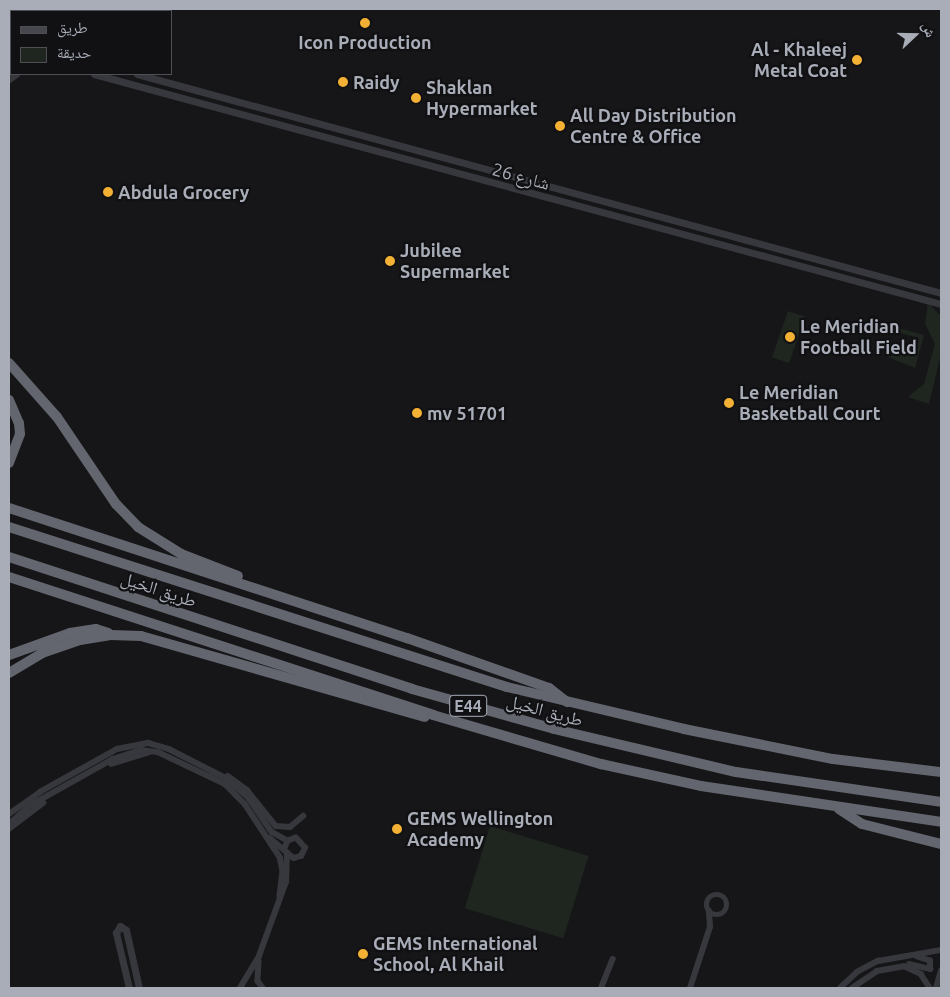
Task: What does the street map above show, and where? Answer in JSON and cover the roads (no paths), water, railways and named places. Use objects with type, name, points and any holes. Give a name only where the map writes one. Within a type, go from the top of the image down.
[{"type":"highway","points":[[9,363],[57,417],[116,504],[138,527],[166,546],[260,584],[272,593]]},
{"type":"highway","points":[[9,400],[19,423],[20,434],[9,463]]},
{"type":"highway","points":[[9,508],[272,593],[549,688],[567,702]]},
{"type":"highway","name":"طريق الخيل","points":[[9,527],[401,655],[567,702],[833,758],[941,772]]},
{"type":"highway","name":"طريق الخيل","points":[[9,557],[412,689],[545,727],[736,772],[941,802]]},
{"type":"highway","points":[[9,576],[433,715],[634,772],[839,809],[941,822]]},
{"type":"highway","points":[[9,655],[70,633],[96,630],[111,635],[151,638],[411,715],[433,715]]},
{"type":"highway","points":[[9,673],[51,650],[111,635]]},
{"type":"highway","points":[[839,809],[862,824],[941,844]]},
{"type":"street","name":"شارع 26","points":[[98,75],[941,304]]},
{"type":"street","name":"شارع 26","points":[[141,75],[941,293]]},
{"type":"street","points":[[593,211],[600,200]]},
{"type":"street","points":[[9,814],[40,792],[127,745],[159,745],[241,784],[276,826],[290,827],[304,816]]},
{"type":"street","points":[[9,824],[31,805],[108,761],[141,750],[163,754],[213,777],[228,788],[263,831],[282,864],[280,896]]},
{"type":"street","points":[[9,829],[31,811],[102,769],[142,754],[157,755],[228,788]]},
{"type":"street","points":[[221,775],[248,798],[272,832],[288,841],[299,839],[305,848],[296,858],[263,831]]},
{"type":"street","points":[[240,988],[259,956],[288,876],[286,851],[288,841]]},
{"type":"street","points":[[690,988],[710,927],[708,901],[718,896],[726,904],[721,914],[710,927]]},
{"type":"street","points":[[709,911],[721,914]]},
{"type":"street","points":[[129,988],[116,933],[120,926],[126,930],[139,988]]},
{"type":"street","points":[[840,988],[870,964],[907,954],[927,954],[941,950]]},
{"type":"street","points":[[852,988],[872,974],[895,967],[907,964],[924,970],[931,968],[928,960],[907,954]]},
{"type":"street","points":[[259,956],[258,981],[263,988]]},
{"type":"street","points":[[603,988],[614,959]]},
{"type":"street","points":[[895,967],[918,971],[930,988]]},
{"type":"street","points":[[936,988],[941,971]]},
{"type":"place","name":"Icon Production","points":[[365,23]]},
{"type":"place","name":"Al - Khaleej Metal Coat","points":[[857,60]]},
{"type":"place","name":"Raidy","points":[[343,82]]},
{"type":"place","name":"Shaklan Hypermarket","points":[[416,98]]},
{"type":"place","name":"All Day Distribution Centre & Office","points":[[560,126]]},
{"type":"place","name":"Abdula Grocery","points":[[108,192]]},
{"type":"place","name":"Jubilee Supermarket","points":[[390,261]]},
{"type":"place","name":"Le Meridian Football Field","points":[[790,337]]},
{"type":"place","name":"Le Meridian Basketball Court","points":[[729,403]]},
{"type":"place","name":"mv 51701","points":[[417,413]]},
{"type":"place","name":"GEMS Wellington Academy","points":[[397,829]]},
{"type":"place","name":"GEMS International School, Al Khail","points":[[363,954]]}]
